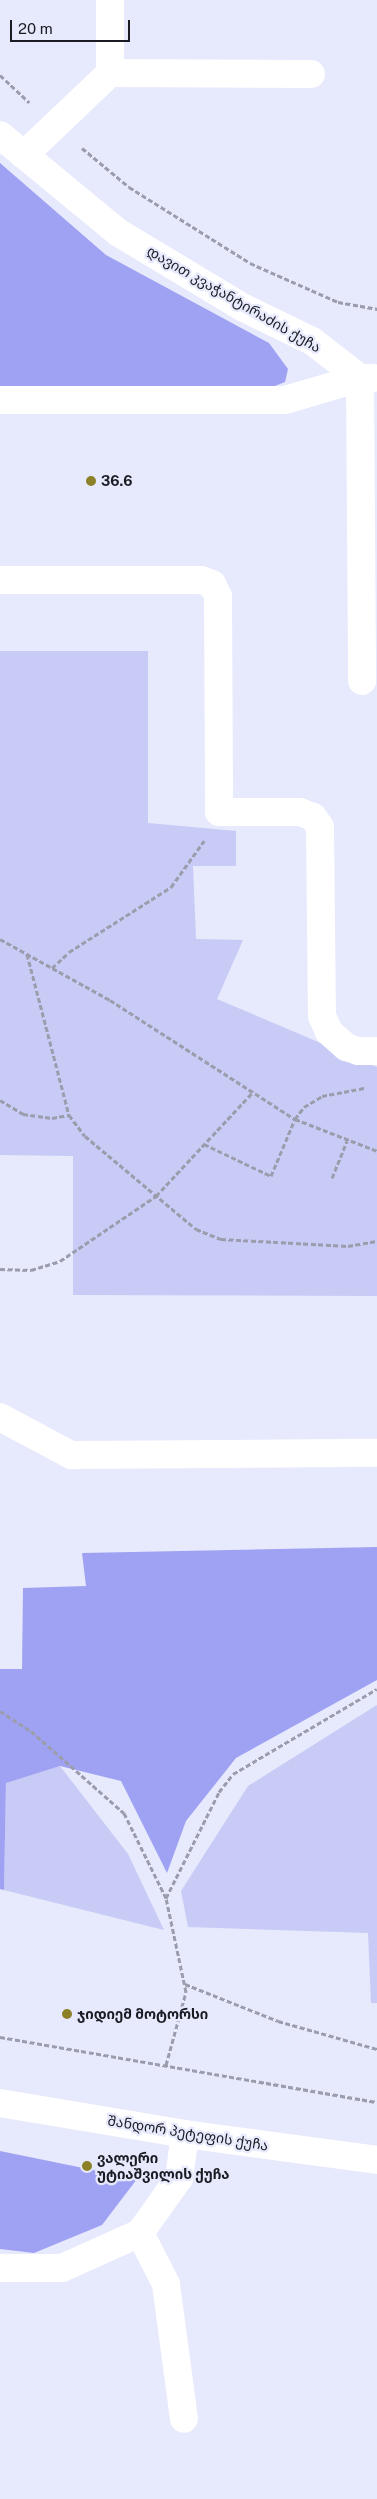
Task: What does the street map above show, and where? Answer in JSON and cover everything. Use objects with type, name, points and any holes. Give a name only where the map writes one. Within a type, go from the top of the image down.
[{"type":"street","points":[[110,0],[110,73]]},
{"type":"street","points":[[24,155],[110,73],[311,74]]},
{"type":"street","name":"დავით კვაჭანტირაძის ქუჩა","points":[[0,136],[119,233],[244,308],[312,341],[368,378]]},
{"type":"street","points":[[0,400],[284,400],[368,378],[362,681]]},
{"type":"street","points":[[0,580],[201,580],[212,584],[218,596],[219,812],[300,812],[313,817],[320,827],[322,1016],[328,1032],[346,1047],[358,1051],[377,1051]]},
{"type":"street","points":[[0,1417],[71,1455],[377,1453]]},
{"type":"street","name":"შანდორ პეტეფის ქუჩა","points":[[0,2103],[184,2134],[377,2160]]},
{"type":"street","points":[[0,2268],[62,2268],[140,2233],[179,2178],[184,2134]]},
{"type":"street","points":[[140,2233],[166,2284],[184,2419]]},
{"type":"path","points":[[0,75],[55,126],[129,187],[250,263],[338,302],[377,309]]},
{"type":"path","points":[[52,968],[69,952],[171,886],[200,849],[219,812]]},
{"type":"path","points":[[0,939],[110,1000],[295,1119],[377,1151]]},
{"type":"path","points":[[27,954],[69,1115],[85,1136],[196,1229],[221,1239],[348,1246],[377,1240]]},
{"type":"path","points":[[204,1144],[271,1176],[295,1119],[304,1107],[322,1096],[368,1087]]},
{"type":"path","points":[[0,1269],[31,1270],[60,1261],[156,1196],[253,1092]]},
{"type":"path","points":[[0,1100],[23,1114],[52,1118],[69,1115]]},
{"type":"path","points":[[332,1178],[347,1140]]},
{"type":"path","points":[[166,1898],[220,1792],[233,1774],[377,1689]]},
{"type":"path","points":[[0,1711],[31,1731],[124,1813],[166,1898],[185,1984],[183,2008],[166,2065]]},
{"type":"path","points":[[185,1984],[278,2021],[377,2049]]},
{"type":"path","points":[[0,2037],[377,2102]]},
{"type":"shaded area","points":[[0,163],[106,255],[269,343],[288,369],[285,382],[270,388],[0,387]]},
{"type":"shaded area","points":[[0,651],[148,651],[148,823],[236,831],[236,866],[193,866],[196,939],[243,940],[217,999],[377,1067],[377,1296],[73,1295],[73,1156],[0,1155]]},
{"type":"shaded area","points":[[377,1547],[377,1680],[236,1758],[186,1821],[167,1873],[121,1781],[60,1766],[6,1783],[4,1890],[0,1889],[0,1669],[22,1669],[23,1588],[86,1586],[82,1553]]},
{"type":"shaded area","points":[[377,1705],[377,2003],[371,2003],[368,1933],[188,1927],[181,1891],[248,1786]]},
{"type":"shaded area","points":[[60,1766],[128,1854],[164,1930],[4,1890],[6,1782]]},
{"type":"shaded area","points":[[0,2151],[137,2179],[102,2225],[34,2253],[0,2249]]},
{"type":"place","name":"36.6","points":[[91,481]]},
{"type":"place","name":"ჯიდიემ მოტორსი","points":[[67,2014]]},
{"type":"place","name":"ვალერი უტიაშვილის ქუჩა","points":[[87,2166]]}]
